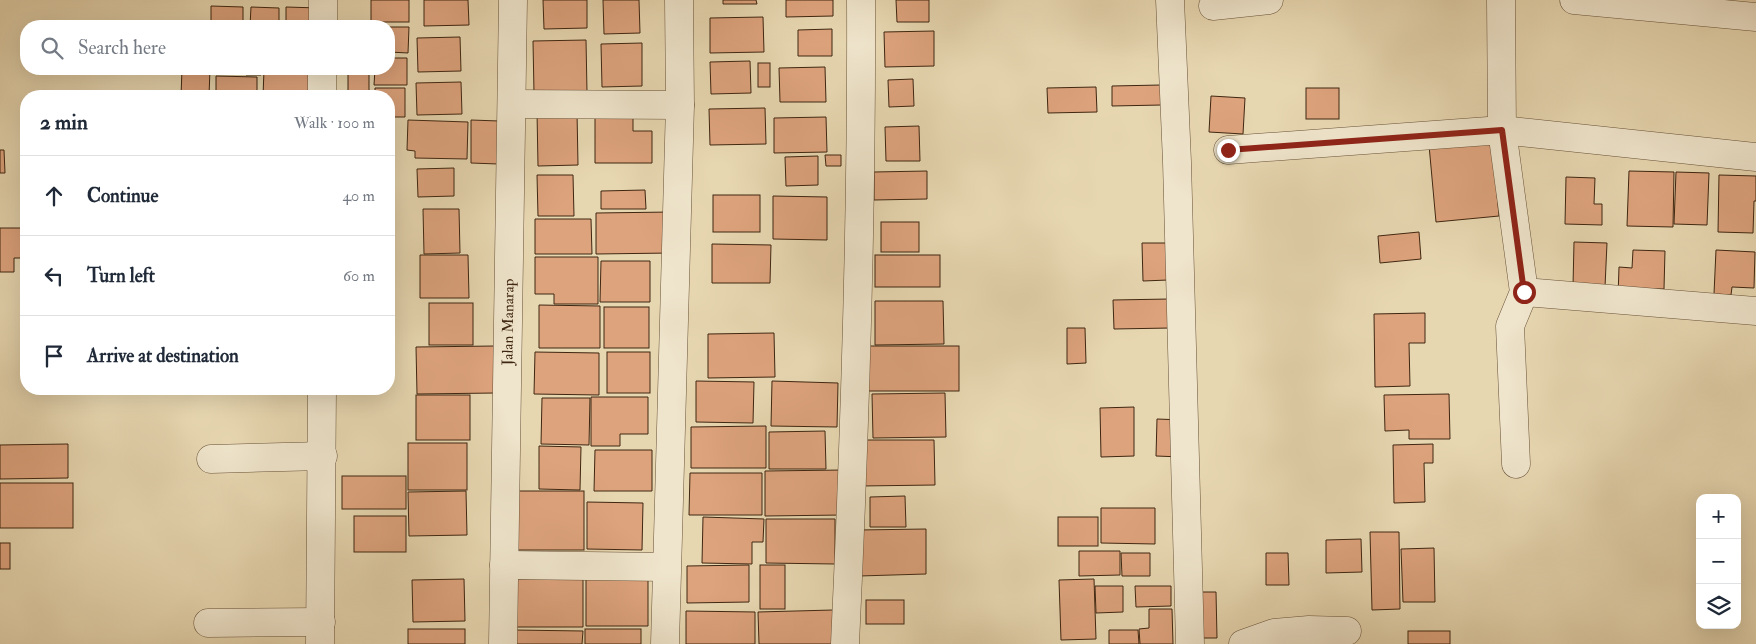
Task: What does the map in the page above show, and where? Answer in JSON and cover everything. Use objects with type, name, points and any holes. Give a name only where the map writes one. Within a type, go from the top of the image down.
[{"type":"street","points":[[323,0],[323,20]]},
{"type":"street","name":"Jalan Manarap","points":[[503,644],[513,0]]},
{"type":"street","points":[[665,644],[680,105],[679,0]]},
{"type":"street","points":[[845,644],[852,506],[861,132],[861,0]]},
{"type":"street","points":[[1170,0],[1177,162],[1190,644]]},
{"type":"street","points":[[1213,6],[1270,0]]},
{"type":"street","points":[[1500,0],[1502,130],[1524,292],[1510,326],[1516,464]]},
{"type":"street","points":[[1574,0],[1756,17]]},
{"type":"street","points":[[322,75],[322,90]]},
{"type":"street","points":[[512,104],[680,105]]},
{"type":"street","points":[[1228,150],[1502,130],[1756,157]]},
{"type":"street","points":[[1524,292],[1756,311]]},
{"type":"street","points":[[208,623],[321,633],[322,395]]},
{"type":"street","points":[[211,459],[323,456]]},
{"type":"street","points":[[504,565],[666,567]]},
{"type":"street","points":[[1242,644],[1274,633],[1309,630],[1347,631]]},
{"type":"building","points":[[371,0],[409,0],[409,22],[371,20]]},
{"type":"building","points":[[424,0],[468,0],[469,25],[424,26]]},
{"type":"building","points":[[543,0],[587,0],[587,28],[544,29]]},
{"type":"building","points":[[603,0],[639,0],[640,33],[604,34]]},
{"type":"building","points":[[723,0],[756,0],[757,4],[723,4]]},
{"type":"building","points":[[786,0],[833,0],[833,16],[786,17]]},
{"type":"building","points":[[896,0],[929,0],[929,22],[897,22]]},
{"type":"building","points":[[211,6],[243,7],[243,20],[211,20]]},
{"type":"building","points":[[251,7],[279,8],[279,20],[250,20]]},
{"type":"building","points":[[286,7],[319,8],[319,20],[286,20]]},
{"type":"building","points":[[763,17],[764,52],[710,53],[710,18]]},
{"type":"building","points":[[395,27],[409,27],[408,53],[395,52]]},
{"type":"building","points":[[832,29],[832,56],[798,56],[798,30]]},
{"type":"building","points":[[934,31],[934,66],[885,67],[884,32]]},
{"type":"building","points":[[460,37],[461,71],[418,72],[417,38]]},
{"type":"building","points":[[586,40],[587,92],[534,93],[533,41]]},
{"type":"building","points":[[642,43],[642,86],[602,87],[601,44]]},
{"type":"building","points":[[395,58],[407,58],[407,85],[374,85],[375,75],[395,75]]},
{"type":"building","points":[[750,61],[751,93],[711,94],[710,62]]},
{"type":"building","points":[[758,63],[770,63],[770,87],[758,87]]},
{"type":"building","points":[[825,67],[826,102],[780,102],[779,68]]},
{"type":"building","points":[[182,75],[210,75],[209,90],[181,90]]},
{"type":"building","points":[[264,75],[313,75],[312,90],[263,90]]},
{"type":"building","points":[[348,75],[369,75],[369,90],[348,90]]},
{"type":"building","points":[[216,76],[257,77],[257,90],[216,90]]},
{"type":"building","points":[[913,79],[914,106],[889,107],[888,80]]},
{"type":"building","points":[[461,82],[462,114],[417,115],[416,83]]},
{"type":"building","points":[[1161,85],[1162,105],[1112,106],[1112,86]]},
{"type":"building","points":[[1096,87],[1097,112],[1048,113],[1047,88]]},
{"type":"building","points":[[375,88],[405,88],[405,117],[395,117],[395,90],[375,90]]},
{"type":"building","points":[[1306,88],[1339,88],[1339,119],[1306,119]]},
{"type":"building","points":[[1211,96],[1245,98],[1243,134],[1209,132]]},
{"type":"building","points":[[765,108],[766,144],[710,145],[709,109]]},
{"type":"building","points":[[537,112],[577,112],[578,165],[538,166]]},
{"type":"building","points":[[595,117],[633,117],[633,131],[652,131],[652,163],[595,163]]},
{"type":"building","points":[[826,117],[827,152],[774,153],[774,118]]},
{"type":"building","points":[[408,120],[468,122],[467,159],[415,158],[415,151],[407,150]]},
{"type":"building","points":[[471,120],[499,121],[498,164],[471,163]]},
{"type":"building","points":[[919,126],[920,161],[886,161],[885,127]]},
{"type":"building","points":[[1492,139],[1499,216],[1436,222],[1429,145]]},
{"type":"building","points":[[0,150],[4,150],[5,173],[0,173]]},
{"type":"building","points":[[825,155],[841,155],[841,166],[826,166]]},
{"type":"building","points":[[818,156],[818,185],[786,186],[785,157]]},
{"type":"building","points":[[454,168],[454,196],[418,197],[417,169]]},
{"type":"building","points":[[927,171],[927,199],[874,200],[874,172]]},
{"type":"building","points":[[1629,171],[1674,172],[1673,227],[1627,226]]},
{"type":"building","points":[[1676,172],[1709,173],[1707,225],[1674,224]]},
{"type":"building","points":[[537,175],[573,175],[574,216],[538,216]]},
{"type":"building","points":[[1719,175],[1756,176],[1753,233],[1718,232]]},
{"type":"building","points":[[1566,177],[1595,178],[1594,204],[1602,204],[1602,225],[1565,224]]},
{"type":"building","points":[[645,190],[646,209],[601,209],[601,191]]},
{"type":"building","points":[[713,195],[760,195],[760,232],[713,232]]},
{"type":"building","points":[[773,196],[827,197],[827,240],[773,239]]},
{"type":"building","points":[[423,209],[459,209],[460,253],[424,254]]},
{"type":"building","points":[[671,212],[671,253],[596,254],[596,213]]},
{"type":"building","points":[[535,219],[591,219],[592,254],[535,254]]},
{"type":"building","points":[[881,222],[919,222],[919,252],[881,252]]},
{"type":"building","points":[[0,228],[20,228],[20,258],[14,258],[14,272],[0,272]]},
{"type":"building","points":[[1419,232],[1421,259],[1380,263],[1378,236]]},
{"type":"building","points":[[1574,242],[1607,243],[1605,287],[1573,286]]},
{"type":"building","points":[[1142,243],[1166,243],[1168,280],[1143,281]]},
{"type":"building","points":[[712,244],[771,245],[770,283],[712,283]]},
{"type":"building","points":[[1633,250],[1665,251],[1664,289],[1648,289],[1618,297],[1619,267],[1632,268]]},
{"type":"building","points":[[1716,250],[1755,252],[1754,288],[1732,287],[1731,295],[1714,294]]},
{"type":"building","points":[[420,255],[468,255],[469,298],[420,298]]},
{"type":"building","points":[[875,255],[940,255],[940,287],[875,287]]},
{"type":"building","points":[[535,257],[598,257],[598,304],[554,304],[554,294],[535,294]]},
{"type":"building","points":[[601,261],[650,261],[650,302],[600,302]]},
{"type":"building","points":[[1169,299],[1170,328],[1114,329],[1113,300]]},
{"type":"building","points":[[875,301],[943,301],[944,344],[875,345]]},
{"type":"building","points":[[429,303],[473,303],[473,345],[429,345]]},
{"type":"building","points":[[539,305],[600,306],[600,348],[539,348]]},
{"type":"building","points":[[604,307],[649,307],[649,348],[604,348]]},
{"type":"building","points":[[1425,313],[1425,343],[1409,343],[1410,386],[1375,387],[1374,314]]},
{"type":"building","points":[[1067,328],[1085,328],[1086,363],[1067,364]]},
{"type":"building","points":[[774,333],[775,377],[708,378],[708,334]]},
{"type":"building","points":[[494,346],[495,393],[417,394],[416,347]]},
{"type":"building","points":[[865,346],[959,346],[959,391],[865,391]]},
{"type":"building","points":[[535,352],[599,353],[599,395],[534,394]]},
{"type":"building","points":[[607,352],[650,352],[650,393],[607,393]]},
{"type":"building","points":[[696,381],[754,382],[753,423],[696,422]]},
{"type":"building","points":[[772,381],[838,383],[837,427],[771,426]]},
{"type":"building","points":[[945,393],[946,437],[873,438],[872,394]]},
{"type":"building","points":[[1449,394],[1450,439],[1409,439],[1409,430],[1385,431],[1384,395]]},
{"type":"building","points":[[416,395],[470,395],[470,440],[416,440]]},
{"type":"building","points":[[591,397],[648,397],[648,434],[620,434],[620,446],[591,446]]},
{"type":"building","points":[[542,398],[590,398],[589,445],[541,444]]},
{"type":"building","points":[[1134,407],[1134,456],[1101,457],[1100,408]]},
{"type":"building","points":[[1157,419],[1183,420],[1182,457],[1156,456]]},
{"type":"building","points":[[766,426],[766,468],[691,468],[691,427]]},
{"type":"building","points":[[825,431],[826,469],[769,469],[769,432]]},
{"type":"building","points":[[861,440],[934,440],[935,485],[861,486]]},
{"type":"building","points":[[408,443],[467,443],[467,490],[408,490]]},
{"type":"building","points":[[68,444],[68,478],[0,479],[0,445]]},
{"type":"building","points":[[1433,444],[1433,463],[1424,463],[1425,502],[1394,503],[1393,445]]},
{"type":"building","points":[[539,446],[581,447],[580,490],[539,489]]},
{"type":"building","points":[[595,450],[652,450],[652,491],[594,491]]},
{"type":"building","points":[[843,470],[843,515],[765,516],[765,471]]},
{"type":"building","points":[[690,473],[762,473],[762,515],[689,515]]},
{"type":"building","points":[[342,476],[406,476],[406,509],[342,509]]},
{"type":"building","points":[[0,483],[73,483],[73,528],[0,528]]},
{"type":"building","points":[[466,491],[467,535],[409,536],[408,492]]},
{"type":"building","points":[[518,491],[584,491],[584,550],[518,550]]},
{"type":"building","points":[[905,496],[906,527],[870,527],[870,497]]},
{"type":"building","points":[[587,502],[643,503],[642,550],[587,549]]},
{"type":"building","points":[[1101,508],[1155,508],[1155,544],[1101,543]]},
{"type":"building","points":[[354,516],[406,516],[406,552],[354,552]]},
{"type":"building","points":[[703,517],[764,519],[763,542],[752,542],[752,564],[702,563]]},
{"type":"building","points":[[1058,517],[1098,517],[1098,546],[1058,546]]},
{"type":"building","points":[[766,519],[835,519],[835,564],[766,563]]},
{"type":"building","points":[[926,529],[926,574],[859,576],[858,530]]},
{"type":"building","points":[[1370,532],[1399,532],[1400,609],[1372,610]]},
{"type":"building","points":[[1361,539],[1362,572],[1326,573],[1326,540]]},
{"type":"building","points":[[0,543],[10,543],[10,569],[0,569]]},
{"type":"building","points":[[1434,548],[1435,602],[1403,602],[1401,549]]},
{"type":"building","points":[[1079,551],[1120,551],[1120,575],[1079,576]]},
{"type":"building","points":[[1121,553],[1150,553],[1150,576],[1122,576]]},
{"type":"building","points":[[1266,553],[1288,553],[1289,585],[1266,585]]},
{"type":"building","points":[[749,565],[749,602],[687,603],[687,566]]},
{"type":"building","points":[[760,565],[785,565],[785,609],[760,609]]},
{"type":"building","points":[[586,571],[648,580],[648,626],[586,626]]},
{"type":"building","points":[[583,578],[583,627],[514,627],[513,579]]},
{"type":"building","points":[[464,579],[465,621],[413,622],[412,580]]},
{"type":"building","points":[[1094,579],[1096,639],[1061,640],[1059,580]]},
{"type":"building","points":[[1095,586],[1123,586],[1123,612],[1096,613]]},
{"type":"building","points":[[1135,586],[1171,586],[1171,606],[1136,607]]},
{"type":"building","points":[[1198,592],[1216,592],[1217,638],[1199,638]]},
{"type":"building","points":[[866,600],[904,600],[904,624],[866,624]]},
{"type":"building","points":[[1149,609],[1172,609],[1173,644],[1140,644],[1139,629],[1149,628]]},
{"type":"building","points":[[833,610],[834,644],[759,644],[758,612]]},
{"type":"building","points":[[686,611],[755,612],[755,644],[686,644]]},
{"type":"building","points":[[408,629],[465,629],[465,644],[408,644]]},
{"type":"building","points":[[585,629],[641,629],[641,644],[585,644]]},
{"type":"building","points":[[514,630],[583,631],[582,644],[514,644]]},
{"type":"building","points":[[1109,630],[1138,630],[1139,644],[1109,644]]},
{"type":"building","points":[[1408,631],[1450,631],[1450,644],[1408,644]]},
{"type":"route","points":[[1228,150],[1502,130],[1524,292]]}]
